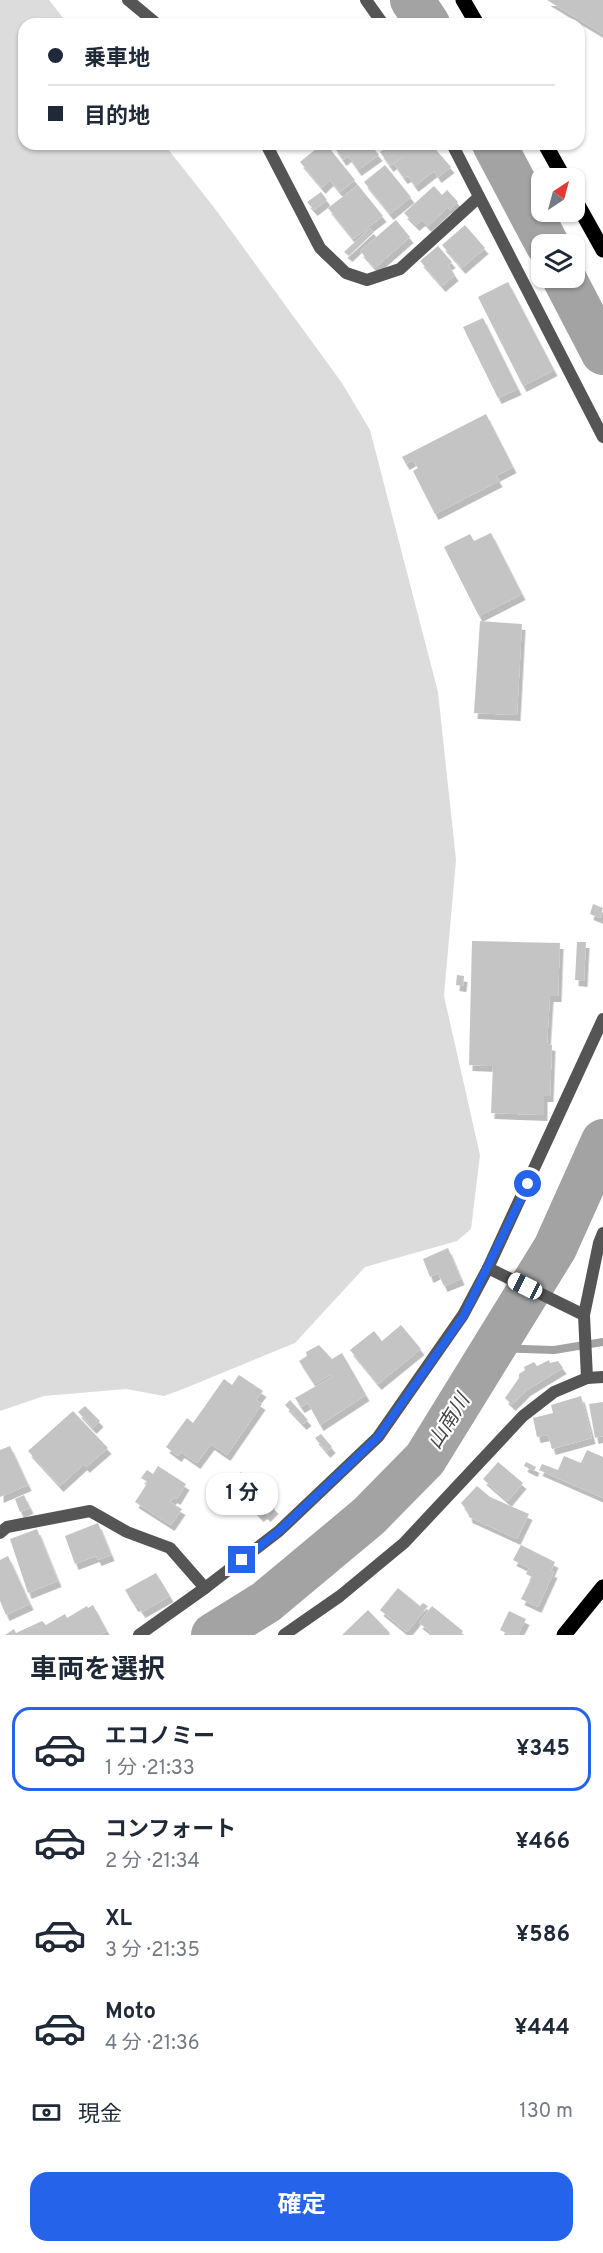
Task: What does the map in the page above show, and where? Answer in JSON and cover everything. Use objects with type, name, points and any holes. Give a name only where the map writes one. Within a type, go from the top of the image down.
[{"type":"main road","points":[[463,0],[474,18]]},
{"type":"main road","points":[[548,150],[558,168]]},
{"type":"main road","points":[[585,218],[603,250]]},
{"type":"main road","points":[[564,1635],[603,1587]]},
{"type":"street","points":[[128,0],[150,18]]},
{"type":"street","points":[[366,0],[379,18]]},
{"type":"street","points":[[269,150],[320,248],[346,273],[367,280],[400,269],[479,197]]},
{"type":"street","points":[[455,150],[603,437]]},
{"type":"street","points":[[139,1635],[279,1531],[378,1437],[464,1315],[489,1268],[603,1019]]},
{"type":"street","points":[[587,1378],[583,1332],[584,1315],[603,1233]]},
{"type":"street","points":[[489,1268],[584,1315]]},
{"type":"street","points":[[284,1635],[340,1596],[404,1543],[523,1416],[554,1392],[587,1378],[603,1377]]},
{"type":"street","points":[[0,1533],[7,1527],[90,1511],[127,1532],[170,1548],[205,1588]]},
{"type":"shaded area","points":[[0,0],[49,0],[63,18],[18,18],[18,150],[169,150],[216,210],[342,383],[370,430],[438,692],[456,860],[444,996],[480,1155],[471,1229],[457,1241],[365,1267],[295,1343],[164,1396],[126,1389],[44,1396],[0,1411]]},
{"type":"building","points":[[547,0],[603,0],[603,34],[585,23],[585,18],[577,18]]},
{"type":"building","points":[[315,150],[331,150],[355,180],[340,192],[330,180],[322,188],[300,162]]},
{"type":"building","points":[[336,150],[375,150],[379,155],[358,170],[348,156],[343,160]]},
{"type":"building","points":[[383,150],[436,150],[451,167],[438,177],[434,171],[415,186],[408,176],[404,178],[394,164],[406,154],[390,166],[380,152]]},
{"type":"building","points":[[385,165],[411,197],[390,214],[364,182]]},
{"type":"building","points":[[358,185],[383,216],[353,239],[328,208]]},
{"type":"building","points":[[434,186],[442,195],[447,190],[458,202],[450,210],[448,207],[428,226],[422,220],[416,225],[404,213]]},
{"type":"building","points":[[321,192],[327,200],[314,210],[307,202]]},
{"type":"building","points":[[396,220],[410,237],[375,268],[360,251]]},
{"type":"building","points":[[465,225],[485,248],[462,268],[442,245]]},
{"type":"building","points":[[370,228],[374,232],[349,256],[344,252]]},
{"type":"building","points":[[438,246],[452,262],[448,265],[455,275],[442,286],[420,261]]},
{"type":"building","points":[[508,282],[554,370],[523,386],[478,297]]},
{"type":"building","points":[[483,318],[518,389],[498,398],[463,327]]},
{"type":"building","points":[[486,414],[513,467],[496,476],[499,481],[435,514],[413,471],[418,468],[413,460],[406,464],[402,457]]},
{"type":"building","points":[[491,533],[522,594],[479,616],[444,547],[470,534],[474,541]]},
{"type":"building","points":[[480,621],[522,624],[517,715],[474,713]]},
{"type":"building","points":[[593,904],[603,908],[600,918],[590,914]]},
{"type":"building","points":[[472,941],[560,943],[558,996],[550,996],[547,1044],[552,1045],[550,1096],[544,1096],[544,1115],[491,1113],[493,1066],[469,1065]]},
{"type":"building","points":[[577,942],[586,942],[584,981],[575,980]]},
{"type":"building","points":[[457,975],[464,976],[463,986],[456,985]]},
{"type":"building","points":[[448,1248],[461,1279],[444,1286],[438,1273],[430,1277],[423,1259]]},
{"type":"building","points":[[401,1325],[421,1349],[378,1384],[350,1350],[374,1331],[382,1341]]},
{"type":"building","points":[[319,1345],[332,1359],[342,1353],[366,1395],[320,1425],[308,1403],[301,1407],[295,1398],[332,1377],[330,1375],[314,1384],[299,1361],[307,1356],[306,1352]]},
{"type":"building","points":[[549,1360],[550,1363],[558,1361],[563,1368],[527,1390],[512,1405],[505,1398],[519,1378],[519,1374],[525,1370],[524,1367],[534,1362],[537,1366]]},
{"type":"building","points":[[239,1375],[263,1391],[256,1400],[262,1404],[227,1455],[211,1444],[197,1463],[181,1452],[178,1456],[166,1447],[187,1418],[193,1423],[224,1379],[232,1385]]},
{"type":"building","points":[[581,1396],[592,1438],[552,1449],[548,1435],[537,1437],[533,1418],[553,1413],[551,1405]]},
{"type":"building","points":[[290,1400],[308,1420],[303,1424],[285,1405]]},
{"type":"building","points":[[603,1402],[603,1436],[595,1438],[589,1404]]},
{"type":"building","points":[[85,1406],[100,1421],[93,1428],[78,1412]]},
{"type":"building","points":[[73,1411],[108,1448],[86,1467],[84,1464],[60,1486],[28,1451]]},
{"type":"building","points":[[321,1434],[332,1447],[327,1452],[315,1438]]},
{"type":"building","points":[[10,1446],[28,1485],[0,1497],[0,1450]]},
{"type":"building","points":[[587,1450],[603,1457],[603,1498],[539,1470],[542,1464],[558,1470],[564,1456],[581,1463]]},
{"type":"building","points":[[498,1462],[523,1483],[508,1501],[483,1479]]},
{"type":"building","points":[[526,1462],[536,1467],[534,1471],[524,1466]]},
{"type":"building","points":[[158,1466],[186,1484],[177,1499],[174,1497],[170,1502],[182,1509],[171,1525],[135,1502],[148,1482],[141,1478],[147,1470],[153,1474]]},
{"type":"building","points":[[241,1472],[275,1508],[267,1516],[264,1513],[260,1516],[229,1483]]},
{"type":"building","points":[[477,1486],[490,1497],[529,1514],[517,1539],[469,1517],[461,1503]]},
{"type":"building","points":[[24,1495],[30,1508],[20,1512],[15,1499]]},
{"type":"building","points":[[98,1523],[111,1555],[98,1560],[96,1556],[75,1564],[65,1536]]},
{"type":"building","points":[[37,1529],[58,1581],[28,1593],[10,1539]]},
{"type":"building","points":[[521,1545],[555,1562],[551,1571],[554,1572],[538,1607],[521,1599],[532,1577],[526,1574],[529,1568],[513,1560]]},
{"type":"building","points":[[8,1556],[30,1604],[6,1615],[0,1601],[0,1560]]},
{"type":"building","points":[[156,1573],[170,1596],[142,1612],[137,1605],[135,1606],[125,1590]]},
{"type":"building","points":[[398,1588],[420,1606],[423,1603],[428,1606],[407,1632],[380,1610]]},
{"type":"building","points":[[93,1605],[107,1631],[100,1635],[5,1635],[14,1629],[16,1633],[42,1621],[46,1625],[65,1614],[67,1618]]},
{"type":"building","points":[[432,1606],[463,1631],[460,1635],[429,1635],[431,1632],[419,1623]]},
{"type":"building","points":[[368,1610],[390,1633],[388,1635],[342,1635]]},
{"type":"building","points":[[509,1611],[526,1619],[518,1635],[510,1635],[500,1630]]},
{"type":"waterway","name":"山南川","points":[[412,0],[424,18]]},
{"type":"waterway","name":"山南川","points":[[497,150],[542,234]]},
{"type":"waterway","name":"山南川","points":[[569,288],[603,353]]},
{"type":"waterway","name":"山南川","points":[[213,1635],[266,1602],[369,1516],[425,1459],[555,1248],[603,1141]]},
{"type":"waterway","points":[[494,1348],[554,1350],[603,1342]]},
{"type":"route","points":[[242,1560],[279,1531],[378,1437],[464,1315],[489,1268],[528,1184]]}]
